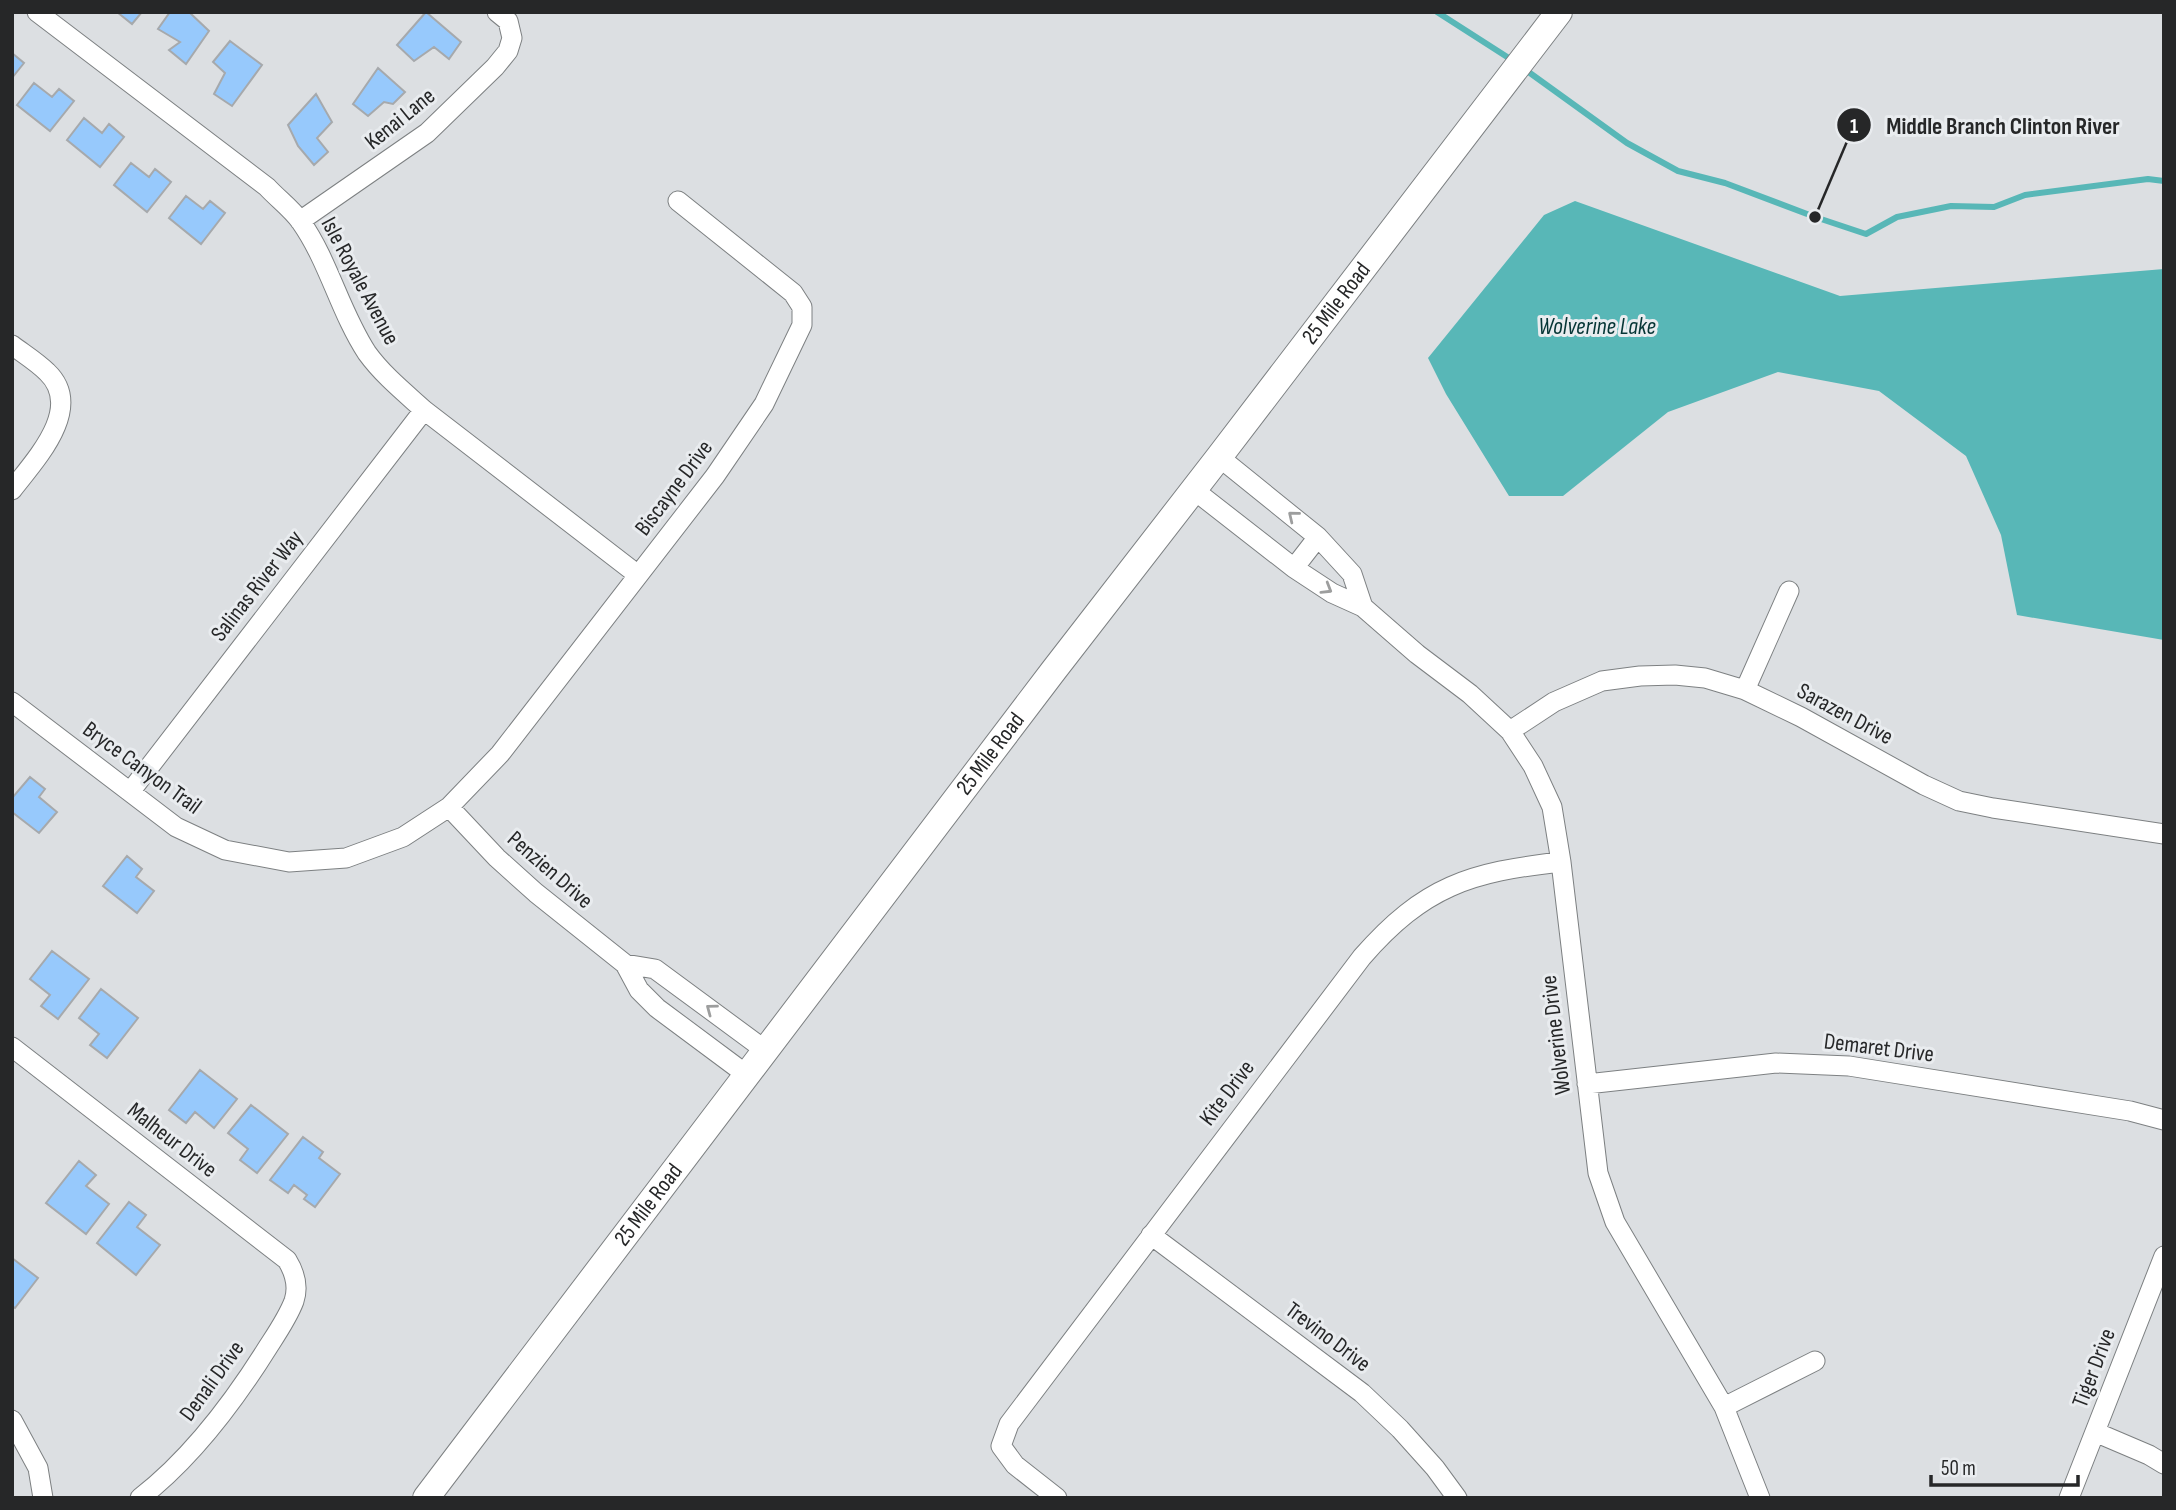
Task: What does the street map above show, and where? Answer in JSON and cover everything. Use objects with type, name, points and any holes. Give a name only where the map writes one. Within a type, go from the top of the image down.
[{"type":"street","name":"Isle Royale Avenue","points":[[37,12],[267,187],[300,221],[366,351],[392,382],[424,411],[638,575]]},
{"type":"street","name":"Kenai Lane","points":[[300,221],[427,134],[495,67],[508,51],[512,38],[508,21],[497,12]]},
{"type":"street","name":"25 Mile Road","points":[[426,1498],[1054,670],[1559,12]]},
{"type":"street","name":"Biscayne Drive","points":[[449,807],[500,754],[715,477],[764,404],[802,325],[802,307],[793,293],[678,201]]},
{"type":"street","points":[[12,345],[49,373],[62,402],[59,420],[52,434],[12,490]]},
{"type":"street","name":"Salinas River Way","points":[[130,792],[424,411]]},
{"type":"street","points":[[1219,457],[1318,537],[1352,574],[1363,607]]},
{"type":"street","name":"Wolverine Drive","points":[[1194,491],[1294,568],[1332,593],[1363,607],[1470,694],[1510,731],[1533,766],[1552,807],[1561,862],[1598,1173],[1615,1222],[1724,1407],[1760,1498]]},
{"type":"street","points":[[1294,568],[1318,537]]},
{"type":"street","points":[[1745,690],[1789,591]]},
{"type":"street","name":"Sarazen Drive","points":[[1510,731],[1554,702],[1602,681],[1640,676],[1705,678],[1745,690],[1801,717],[1924,785],[1959,801],[2164,834]]},
{"type":"street","name":"Bryce Canyon Trail","points":[[12,702],[176,827],[225,850],[289,862],[346,858],[403,837],[449,807]]},
{"type":"street","name":"Penzien Drive","points":[[449,807],[497,858],[536,893],[625,964],[639,990],[657,1008],[747,1075]]},
{"type":"street","name":"Kite Drive","points":[[1057,1498],[1015,1465],[1001,1446],[1009,1424],[1362,957],[1386,929],[1438,892],[1466,879],[1511,867],[1561,862]]},
{"type":"street","name":"Penzien Drive","points":[[625,964],[654,969],[765,1050]]},
{"type":"street","name":"Malheur Drive","points":[[12,1047],[287,1261],[296,1276]]},
{"type":"street","name":"Demaret Drive","points":[[1587,1084],[1776,1063],[1849,1066],[2116,1109],[2164,1120]]},
{"type":"street","name":"Trevino Drive","points":[[1151,1235],[1362,1393],[1409,1439],[1457,1498]]},
{"type":"street","name":"Tiger Drive","points":[[2069,1498],[2164,1256]]},
{"type":"street","name":"Denali Drive","points":[[140,1498],[167,1477],[187,1455],[251,1374],[295,1299],[296,1276]]},
{"type":"street","points":[[1724,1407],[1815,1361]]},
{"type":"street","points":[[12,1420],[38,1468],[43,1498]]},
{"type":"street","points":[[2095,1432],[2164,1464]]},
{"type":"water","name":"Wolverine Lake","points":[[1575,201],[1840,296],[2164,269],[2164,640],[2017,615],[2001,535],[1966,456],[1879,391],[1778,372],[1668,412],[1563,496],[1509,496],[1446,394],[1428,358],[1544,215]]},
{"type":"building","points":[[117,12],[142,12],[132,24]]},
{"type":"building","points":[[170,12],[189,12],[209,31],[186,64],[169,50],[180,42],[158,29]]},
{"type":"building","points":[[426,12],[461,42],[449,59],[434,47],[414,61],[397,45]]},
{"type":"building","points":[[230,41],[262,65],[232,106],[214,94],[225,73],[213,62]]},
{"type":"building","points":[[12,53],[24,63],[12,78]]},
{"type":"building","points":[[378,68],[405,92],[393,104],[384,102],[368,116],[353,104]]},
{"type":"building","points":[[34,83],[52,97],[59,89],[74,101],[50,131],[17,105]]},
{"type":"building","points":[[316,94],[332,122],[317,138],[328,152],[314,165],[298,146],[288,125]]},
{"type":"building","points":[[84,118],[102,133],[109,124],[124,137],[100,167],[67,140]]},
{"type":"building","points":[[131,163],[149,177],[155,169],[171,182],[147,212],[114,185]]},
{"type":"building","points":[[186,196],[203,209],[210,201],[225,213],[201,244],[169,218]]},
{"type":"building","points":[[30,777],[45,789],[39,797],[57,812],[39,833],[12,812],[12,798]]},
{"type":"building","points":[[127,856],[142,869],[136,877],[154,891],[137,913],[103,886]]},
{"type":"building","points":[[52,951],[89,979],[58,1019],[41,1006],[50,995],[30,979]]},
{"type":"building","points":[[101,989],[138,1018],[107,1058],[90,1045],[99,1034],[79,1018]]},
{"type":"building","points":[[200,1070],[237,1099],[214,1128],[195,1112],[186,1123],[169,1110]]},
{"type":"building","points":[[251,1105],[288,1134],[257,1173],[240,1160],[248,1149],[228,1133]]},
{"type":"building","points":[[303,1137],[323,1152],[319,1158],[340,1174],[315,1207],[304,1199],[307,1195],[294,1185],[288,1193],[270,1180]]},
{"type":"building","points":[[79,1161],[96,1175],[86,1186],[109,1204],[86,1234],[46,1203]]},
{"type":"building","points":[[129,1202],[146,1215],[137,1227],[160,1245],[136,1275],[97,1243]]},
{"type":"building","points":[[12,1258],[38,1278],[15,1308],[12,1306]]},
{"type":"waterway","points":[[1437,12],[1515,62]]},
{"type":"waterway","points":[[1523,68],[1627,143],[1678,171],[1725,183],[1866,234],[1897,217],[1951,206],[1994,207],[2025,195],[2148,179],[2164,181]]},
{"type":"place","name":"Middle Branch Clinton River","points":[[1815,217]]}]
